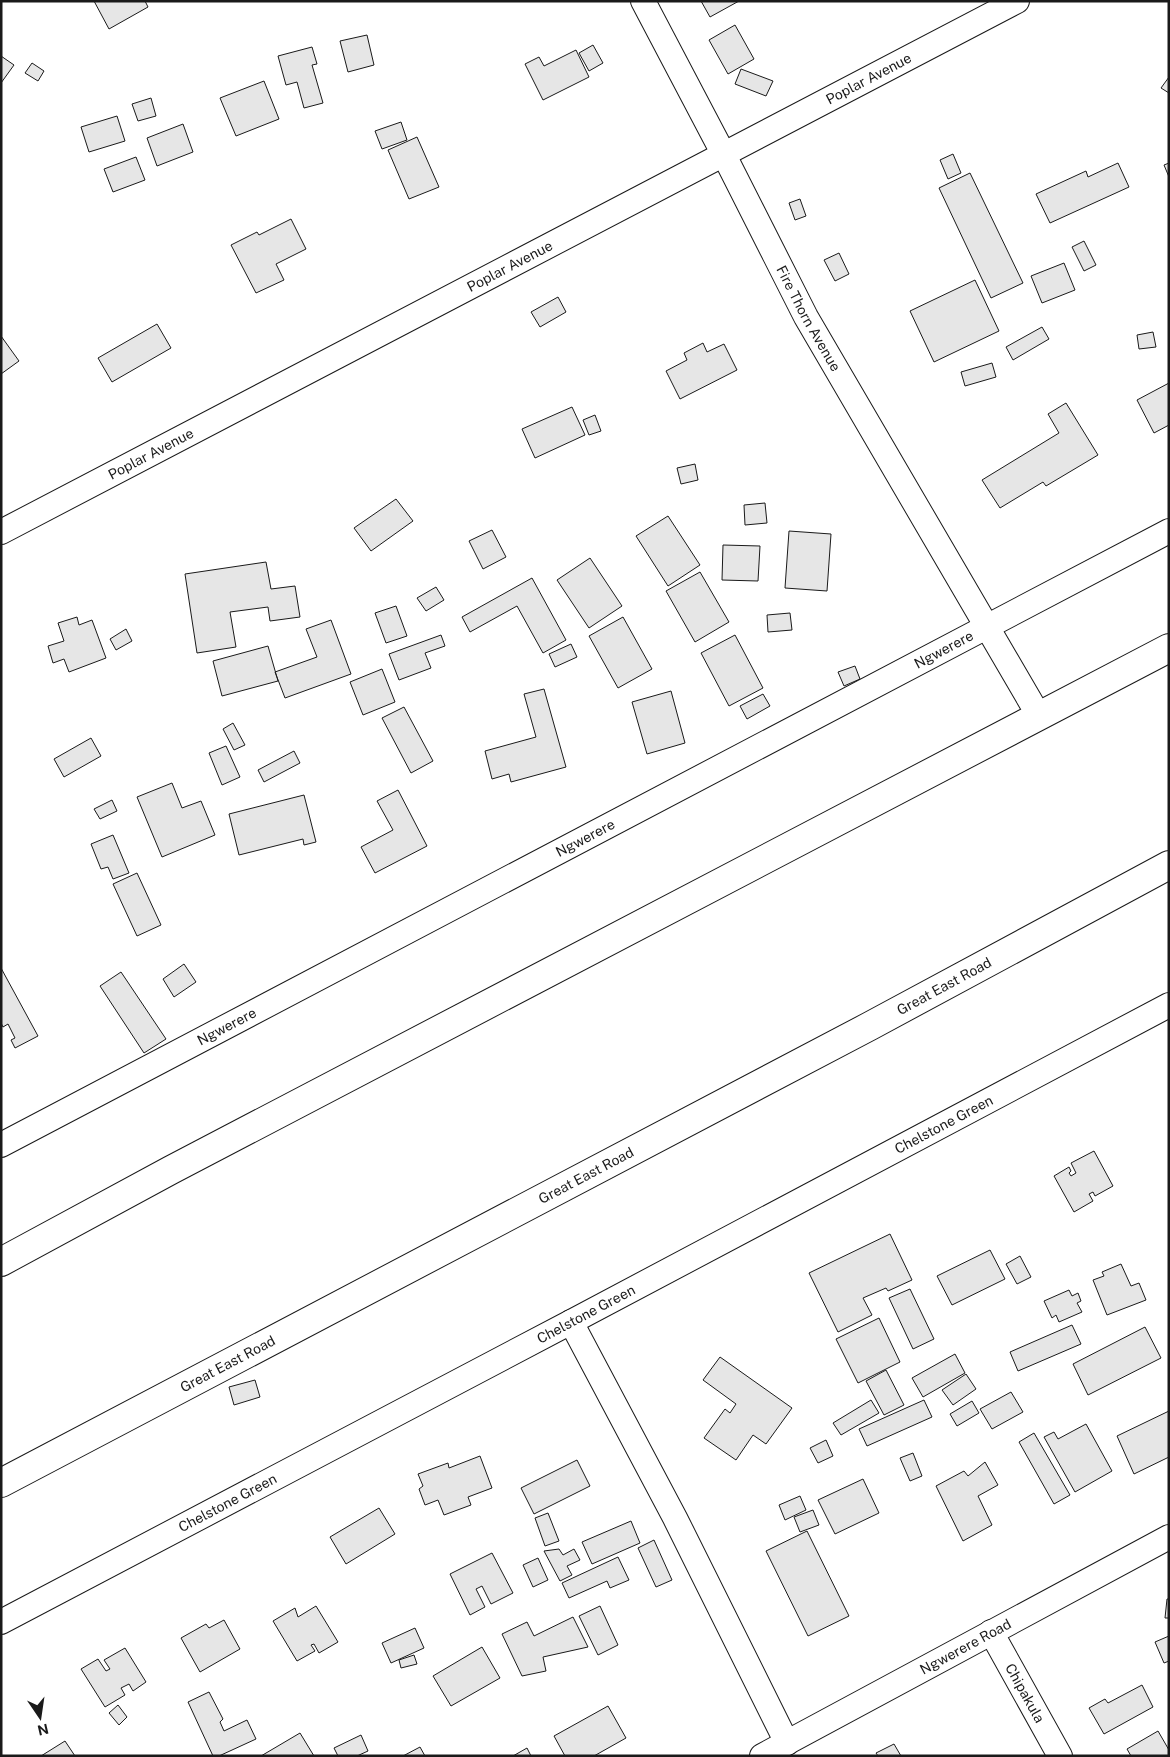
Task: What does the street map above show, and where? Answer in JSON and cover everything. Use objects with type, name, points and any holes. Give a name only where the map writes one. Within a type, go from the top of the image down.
[{"type":"main road","points":[[1,1262],[171,1170],[1169,648]]},
{"type":"main road","name":"Great East Road","points":[[1,1483],[870,1026],[1169,865]]},
{"type":"street","name":"Fire Thorn Avenue","points":[[643,1],[806,317],[1039,716]]},
{"type":"street","name":"Poplar Avenue","points":[[1,532],[1017,1]]},
{"type":"street","name":"Ngwerere","points":[[1,1145],[1169,531]]},
{"type":"street","name":"Chelstone Green","points":[[1,1622],[1169,1005]]},
{"type":"street","points":[[571,1322],[675,1518],[787,1743]]},
{"type":"street","name":"Ngwerere Road","points":[[762,1756],[1169,1537]]},
{"type":"street","name":"Chipakula","points":[[990,1632],[1060,1756]]},
{"type":"building","points":[[94,1],[145,1],[148,7],[109,29]]},
{"type":"building","points":[[701,1],[739,1],[710,17]]},
{"type":"building","points":[[735,25],[754,59],[728,74],[709,40]]},
{"type":"building","points":[[367,35],[374,65],[348,72],[340,41]]},
{"type":"building","points":[[593,45],[603,63],[589,71],[579,53]]},
{"type":"building","points":[[312,47],[317,64],[312,65],[323,103],[304,108],[297,82],[286,85],[278,56]]},
{"type":"building","points":[[576,50],[589,77],[543,100],[525,64],[539,57],[544,66]]},
{"type":"building","points":[[1,56],[14,65],[1,83]]},
{"type":"building","points":[[32,63],[44,71],[38,81],[25,73]]},
{"type":"building","points":[[741,69],[773,81],[766,96],[735,84]]},
{"type":"building","points":[[1169,77],[1169,93],[1161,88]]},
{"type":"building","points":[[264,81],[279,119],[236,136],[220,98]]},
{"type":"building","points":[[151,98],[156,116],[138,121],[132,104]]},
{"type":"building","points":[[117,116],[125,141],[89,152],[81,127]]},
{"type":"building","points":[[401,122],[407,140],[382,149],[375,131]]},
{"type":"building","points":[[183,124],[193,152],[157,166],[147,138]]},
{"type":"building","points":[[417,137],[439,187],[409,199],[388,150]]},
{"type":"building","points":[[953,154],[961,173],[948,179],[940,160]]},
{"type":"building","points":[[136,157],[145,180],[113,192],[104,169]]},
{"type":"building","points":[[1118,163],[1129,187],[1050,223],[1036,194],[1086,171],[1088,177]]},
{"type":"building","points":[[1169,163],[1169,177],[1164,165]]},
{"type":"building","points":[[970,173],[1023,283],[991,298],[939,188]]},
{"type":"building","points":[[800,199],[806,216],[795,220],[789,203]]},
{"type":"building","points":[[291,219],[306,249],[276,264],[284,280],[256,293],[231,245],[257,232],[259,235]]},
{"type":"building","points":[[1084,241],[1096,265],[1084,271],[1072,247]]},
{"type":"building","points":[[839,253],[849,274],[835,281],[824,260]]},
{"type":"building","points":[[1064,263],[1075,290],[1042,303],[1031,276]]},
{"type":"building","points":[[975,280],[999,331],[934,362],[910,311]]},
{"type":"building","points":[[558,297],[566,312],[540,327],[531,312]]},
{"type":"building","points":[[157,324],[171,348],[112,382],[98,358]]},
{"type":"building","points":[[1042,327],[1049,339],[1013,360],[1006,347]]},
{"type":"building","points":[[1153,332],[1156,347],[1139,349],[1137,335]]},
{"type":"building","points":[[1,336],[19,361],[1,374]]},
{"type":"building","points":[[703,343],[707,352],[724,344],[737,370],[680,399],[666,371],[687,360],[684,353]]},
{"type":"building","points":[[992,363],[996,377],[965,386],[961,372]]},
{"type":"building","points":[[1169,383],[1169,425],[1154,433],[1137,400]]},
{"type":"building","points":[[1066,403],[1098,455],[1046,486],[1043,482],[1000,508],[982,480],[1059,433],[1048,414]]},
{"type":"building","points":[[572,407],[585,435],[535,458],[522,429]]},
{"type":"building","points":[[595,415],[601,431],[589,435],[583,420]]},
{"type":"building","points":[[695,464],[698,480],[681,484],[677,468]]},
{"type":"building","points":[[396,499],[413,521],[371,551],[354,528]]},
{"type":"building","points":[[765,503],[767,523],[745,525],[744,505]]},
{"type":"building","points":[[668,516],[700,565],[668,586],[636,536]]},
{"type":"building","points":[[492,530],[506,557],[483,569],[469,541]]},
{"type":"building","points":[[789,531],[831,534],[827,591],[785,588]]},
{"type":"building","points":[[723,545],[760,546],[758,581],[722,580]]},
{"type":"building","points":[[590,558],[622,606],[589,628],[557,580]]},
{"type":"building","points":[[266,562],[271,589],[295,586],[300,617],[270,621],[268,607],[230,612],[236,647],[197,653],[185,574]]},
{"type":"building","points":[[700,572],[729,622],[695,642],[666,591]]},
{"type":"building","points":[[532,578],[566,640],[543,653],[517,606],[470,632],[462,617]]},
{"type":"building","points":[[436,587],[444,600],[426,611],[417,598]]},
{"type":"building","points":[[396,606],[407,636],[386,643],[375,613]]},
{"type":"building","points":[[790,613],[792,630],[768,632],[767,615]]},
{"type":"building","points":[[77,617],[79,625],[92,620],[106,658],[69,672],[64,659],[53,663],[48,646],[64,641],[58,623]]},
{"type":"building","points":[[623,617],[652,669],[618,688],[589,636]]},
{"type":"building","points":[[331,620],[351,674],[285,698],[275,672],[317,657],[306,629]]},
{"type":"building","points":[[126,629],[132,641],[116,650],[110,639]]},
{"type":"building","points":[[441,635],[445,646],[425,653],[431,668],[399,680],[389,654]]},
{"type":"building","points":[[735,635],[763,688],[729,706],[701,653]]},
{"type":"building","points":[[571,644],[577,657],[555,667],[549,654]]},
{"type":"building","points":[[268,646],[278,681],[222,696],[213,661]]},
{"type":"building","points":[[855,666],[860,679],[844,686],[838,672]]},
{"type":"building","points":[[382,669],[395,702],[363,715],[350,682]]},
{"type":"building","points":[[544,689],[566,767],[511,782],[509,774],[492,779],[485,751],[536,737],[524,694]]},
{"type":"building","points":[[671,691],[685,743],[647,754],[632,702]]},
{"type":"building","points":[[763,694],[770,706],[747,719],[740,706]]},
{"type":"building","points":[[404,707],[433,761],[411,773],[382,718]]},
{"type":"building","points":[[233,723],[245,745],[234,750],[223,729]]},
{"type":"building","points":[[91,738],[101,756],[64,777],[54,759]]},
{"type":"building","points":[[226,746],[240,777],[222,785],[209,753]]},
{"type":"building","points":[[294,751],[300,763],[264,782],[258,770]]},
{"type":"building","points":[[172,783],[182,808],[201,801],[215,835],[162,857],[137,797]]},
{"type":"building","points":[[398,790],[427,846],[375,873],[361,847],[393,830],[377,801]]},
{"type":"building","points":[[304,795],[316,842],[304,845],[303,839],[239,855],[229,814]]},
{"type":"building","points":[[112,800],[117,811],[100,819],[94,809]]},
{"type":"building","points":[[113,835],[129,873],[113,879],[108,867],[101,869],[91,844]]},
{"type":"building","points":[[137,873],[161,925],[137,936],[113,884]]},
{"type":"building","points":[[184,964],[196,982],[174,997],[163,979]]},
{"type":"building","points":[[1,968],[38,1036],[15,1048],[11,1040],[15,1038],[8,1024],[3,1027],[1,1023]]},
{"type":"building","points":[[121,972],[166,1039],[144,1053],[100,986]]},
{"type":"building","points":[[1094,1151],[1113,1186],[1095,1196],[1093,1192],[1089,1194],[1093,1201],[1074,1212],[1054,1176],[1069,1167],[1071,1176],[1076,1173],[1071,1163]]},
{"type":"building","points":[[890,1234],[912,1280],[888,1291],[886,1288],[863,1298],[872,1315],[838,1332],[809,1273]]},
{"type":"building","points":[[990,1250],[1005,1279],[952,1305],[937,1276]]},
{"type":"building","points":[[1020,1256],[1031,1277],[1017,1284],[1006,1264]]},
{"type":"building","points":[[1121,1264],[1131,1286],[1139,1283],[1146,1300],[1107,1315],[1093,1280],[1104,1276],[1102,1272]]},
{"type":"building","points":[[910,1289],[934,1339],[913,1349],[889,1298]]},
{"type":"building","points":[[1069,1290],[1072,1296],[1078,1293],[1081,1301],[1077,1303],[1082,1312],[1059,1322],[1056,1315],[1052,1318],[1044,1301]]},
{"type":"building","points":[[879,1318],[900,1362],[858,1383],[836,1339]]},
{"type":"building","points":[[1072,1325],[1081,1344],[1018,1371],[1010,1352]]},
{"type":"building","points":[[1145,1327],[1161,1358],[1088,1395],[1073,1364]]},
{"type":"building","points":[[955,1354],[965,1373],[923,1397],[912,1378]]},
{"type":"building","points":[[720,1357],[792,1408],[766,1444],[753,1435],[736,1460],[704,1438],[725,1409],[730,1413],[736,1404],[703,1380]]},
{"type":"building","points":[[886,1370],[904,1405],[884,1415],[866,1381]]},
{"type":"building","points":[[966,1374],[976,1389],[953,1405],[942,1390]]},
{"type":"building","points":[[255,1380],[260,1397],[234,1405],[229,1387]]},
{"type":"building","points":[[1011,1392],[1023,1412],[992,1429],[980,1409]]},
{"type":"building","points":[[871,1400],[879,1413],[841,1435],[833,1423]]},
{"type":"building","points":[[924,1400],[932,1417],[867,1446],[859,1429]]},
{"type":"building","points":[[972,1401],[979,1413],[957,1426],[950,1414]]},
{"type":"building","points":[[1169,1411],[1169,1457],[1134,1474],[1117,1436]]},
{"type":"building","points":[[1086,1424],[1112,1471],[1075,1492],[1044,1437],[1054,1432],[1058,1439]]},
{"type":"building","points":[[1034,1433],[1070,1495],[1054,1504],[1019,1442]]},
{"type":"building","points":[[826,1440],[833,1456],[818,1463],[810,1448]]},
{"type":"building","points":[[913,1453],[922,1476],[910,1481],[900,1458]]},
{"type":"building","points":[[480,1456],[492,1488],[468,1497],[471,1505],[444,1515],[438,1500],[425,1505],[419,1489],[423,1486],[418,1474],[448,1463],[449,1468]]},
{"type":"building","points":[[577,1460],[590,1486],[534,1514],[521,1488]]},
{"type":"building","points":[[985,1462],[998,1485],[978,1496],[992,1525],[963,1541],[936,1486],[964,1471],[968,1476]]},
{"type":"building","points":[[863,1479],[879,1513],[835,1534],[818,1500]]},
{"type":"building","points":[[800,1496],[806,1510],[785,1520],[779,1505]]},
{"type":"building","points":[[379,1508],[395,1534],[346,1564],[330,1537]]},
{"type":"building","points":[[813,1510],[819,1525],[800,1532],[794,1517]]},
{"type":"building","points":[[548,1513],[559,1541],[545,1546],[535,1518]]},
{"type":"building","points":[[631,1521],[640,1543],[592,1564],[582,1542]]},
{"type":"building","points":[[807,1531],[849,1616],[808,1636],[766,1551]]},
{"type":"building","points":[[654,1540],[672,1580],[656,1587],[638,1548]]},
{"type":"building","points":[[559,1549],[563,1555],[574,1549],[580,1560],[567,1566],[572,1575],[560,1581],[544,1551]]},
{"type":"building","points":[[492,1553],[513,1593],[491,1604],[482,1586],[476,1589],[485,1607],[470,1615],[450,1574]]},
{"type":"building","points":[[618,1557],[629,1580],[610,1588],[607,1581],[569,1598],[562,1583]]},
{"type":"building","points":[[538,1558],[548,1580],[533,1587],[523,1565]]},
{"type":"building","points":[[1167,1599],[1169,1599],[1169,1618],[1165,1618]]},
{"type":"building","points":[[316,1606],[338,1642],[319,1653],[314,1644],[311,1645],[315,1651],[297,1661],[273,1621],[295,1608],[298,1617]]},
{"type":"building","points":[[600,1606],[618,1645],[598,1655],[579,1616]]},
{"type":"building","points":[[573,1617],[588,1647],[543,1657],[546,1671],[522,1676],[502,1634],[527,1622],[534,1636]]},
{"type":"building","points":[[224,1620],[240,1649],[200,1672],[181,1638],[206,1624],[209,1628]]},
{"type":"building","points":[[415,1628],[424,1648],[391,1663],[382,1643]]},
{"type":"building","points":[[1169,1636],[1169,1661],[1164,1663],[1155,1642]]},
{"type":"building","points":[[482,1647],[500,1678],[451,1706],[433,1676]]},
{"type":"building","points":[[125,1648],[146,1682],[133,1691],[129,1684],[121,1688],[125,1695],[105,1707],[81,1669],[98,1659],[106,1671],[110,1669],[104,1660]]},
{"type":"building","points":[[414,1655],[417,1664],[401,1668],[399,1660]]},
{"type":"building","points":[[1142,1685],[1153,1707],[1104,1734],[1089,1708],[1105,1699],[1108,1703]]},
{"type":"building","points":[[209,1692],[223,1719],[220,1722],[224,1731],[247,1720],[256,1739],[219,1756],[213,1756],[188,1702]]},
{"type":"building","points":[[118,1705],[127,1717],[119,1725],[109,1713]]},
{"type":"building","points":[[608,1706],[626,1738],[594,1756],[565,1756],[554,1736]]},
{"type":"building","points":[[1158,1731],[1169,1750],[1169,1756],[1131,1756],[1127,1749]]},
{"type":"building","points":[[300,1733],[314,1756],[261,1756]]},
{"type":"building","points":[[361,1735],[368,1751],[357,1756],[338,1756],[334,1748]]},
{"type":"building","points":[[65,1741],[75,1756],[41,1756]]},
{"type":"building","points":[[894,1744],[901,1756],[878,1756],[876,1753]]},
{"type":"building","points":[[420,1747],[425,1756],[403,1756]]},
{"type":"building","points":[[527,1748],[531,1756],[513,1756]]}]
